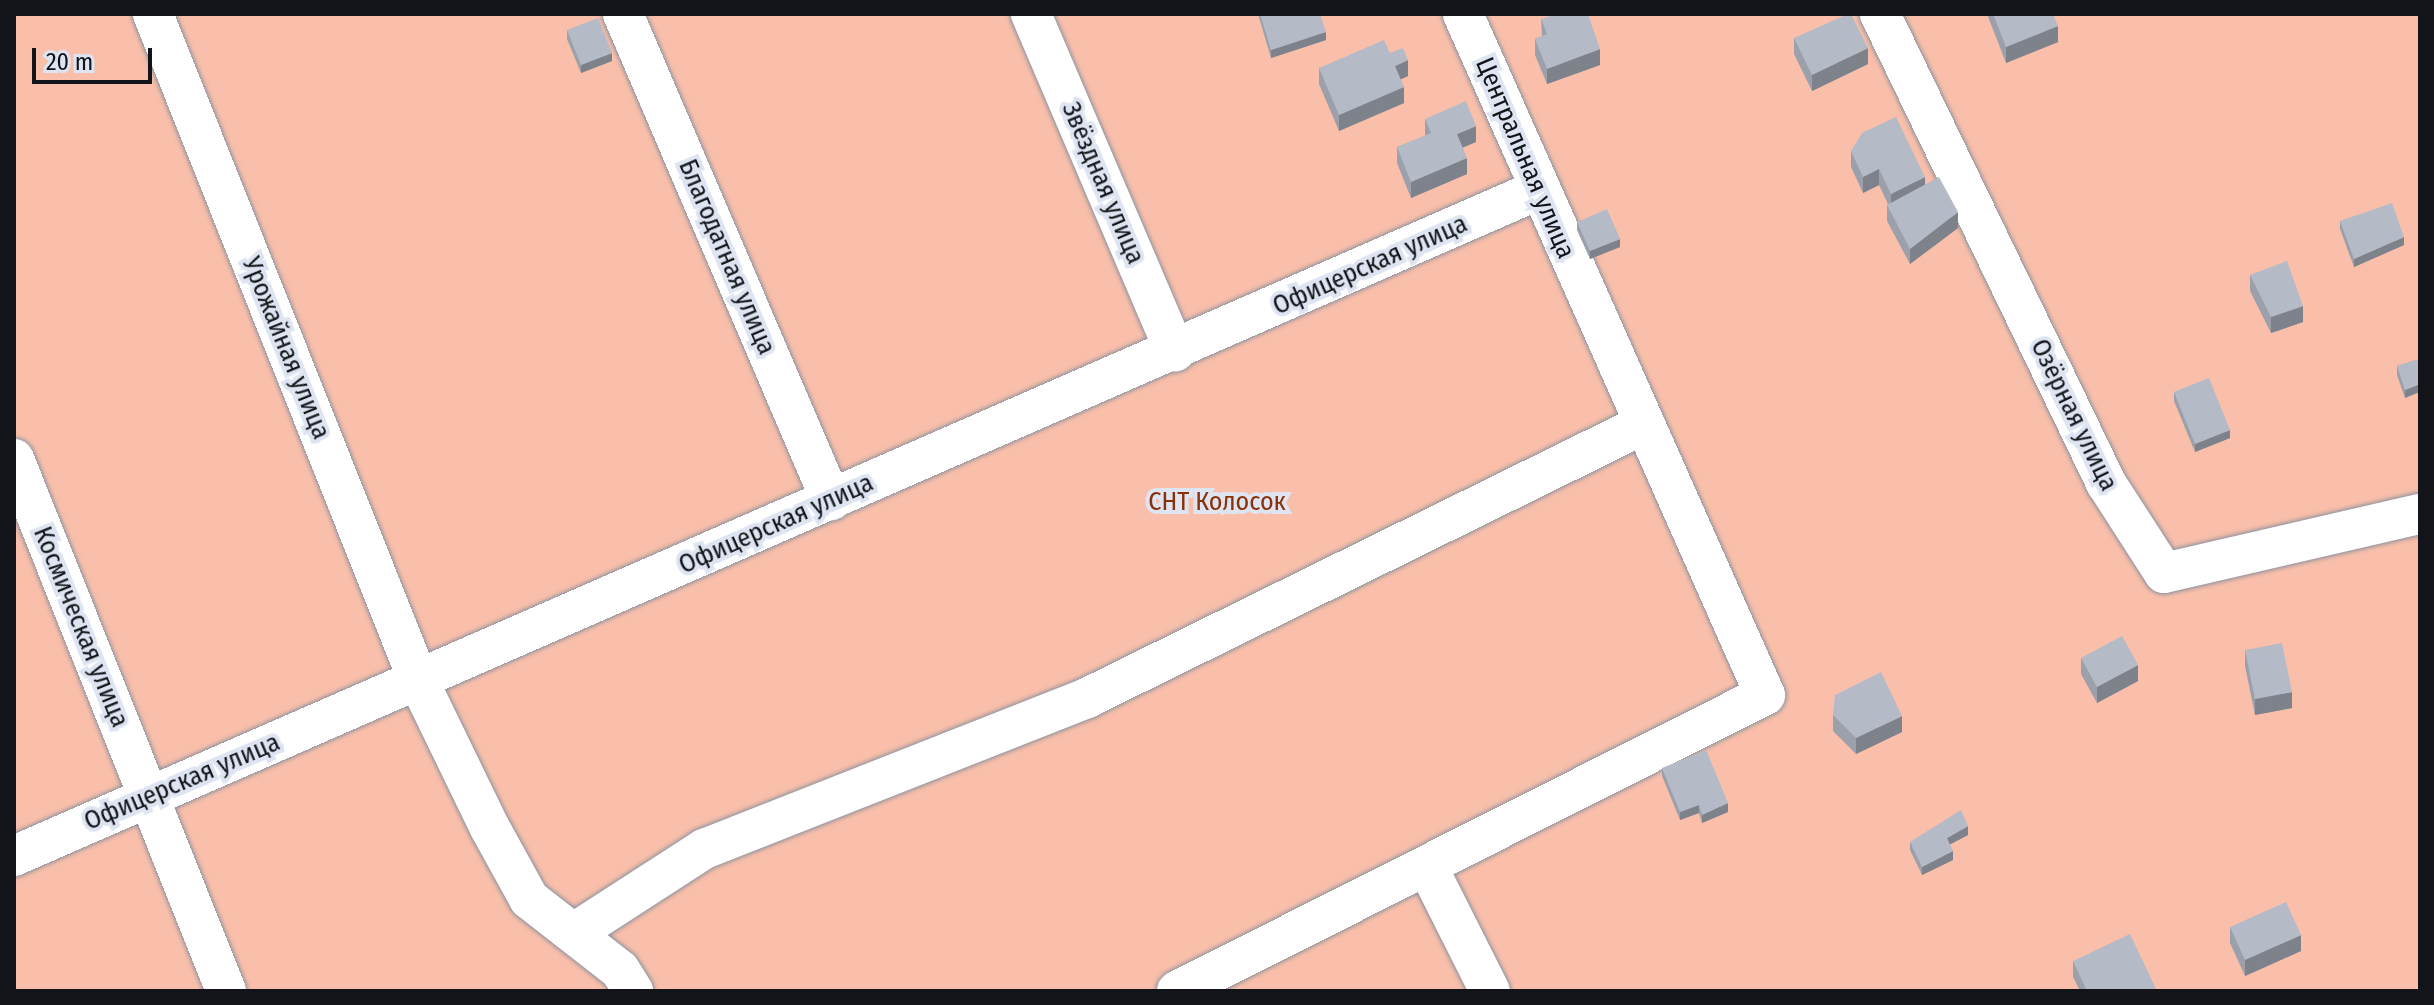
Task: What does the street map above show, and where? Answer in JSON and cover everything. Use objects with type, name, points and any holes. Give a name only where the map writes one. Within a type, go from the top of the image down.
[{"type":"street","name":"Урожайная улица","points":[[153,14],[419,682],[529,899],[574,933],[633,991]]},
{"type":"street","name":"Благодатная улица","points":[[623,14],[831,500]]},
{"type":"street","name":"Звёздная улица","points":[[1031,14],[1175,352]]},
{"type":"street","name":"Центральная улица","points":[[1427,866],[1765,695],[1586,302],[1463,14]]},
{"type":"street","name":"Озёрная улица","points":[[1880,14],[2106,483],[2164,573],[2420,514]]},
{"type":"street","name":"Офицерская улица","points":[[14,856],[148,795],[419,682],[1175,352],[1538,190]]},
{"type":"street","points":[[574,933],[704,849],[1087,698],[1644,424]]},
{"type":"street","name":"Космическая улица","points":[[14,459],[226,991]]},
{"type":"street","points":[[1177,991],[1427,866],[1490,991]]},
{"type":"green space","name":"СНТ Колосок","points":[[14,14],[2420,14],[2420,991],[14,991]]},
{"type":"building","points":[[1260,14],[1320,14],[1326,32],[1271,50]]},
{"type":"building","points":[[1556,14],[1588,14],[1600,49],[1547,69],[1535,39],[1547,34],[1541,19]]},
{"type":"building","points":[[1851,14],[1868,48],[1812,75],[1794,38]]},
{"type":"building","points":[[1993,14],[2053,14],[2058,26],[2006,47]]},
{"type":"building","points":[[598,18],[612,53],[581,65],[567,30]]},
{"type":"building","points":[[1384,40],[1390,53],[1403,48],[1408,60],[1395,66],[1404,87],[1339,115],[1319,68]]},
{"type":"building","points":[[1466,101],[1476,126],[1457,134],[1467,158],[1411,182],[1397,147],[1431,133],[1425,119]]},
{"type":"building","points":[[1896,117],[1925,177],[1891,194],[1879,169],[1863,177],[1851,151],[1862,133]]},
{"type":"building","points":[[1939,177],[1958,212],[1910,249],[1887,205]]},
{"type":"building","points":[[2392,203],[2404,237],[2354,259],[2340,221]]},
{"type":"building","points":[[1607,209],[1620,239],[1590,251],[1577,222]]},
{"type":"building","points":[[2287,261],[2303,306],[2271,317],[2250,275]]},
{"type":"building","points":[[2420,359],[2420,384],[2405,390],[2397,366]]},
{"type":"building","points":[[2209,378],[2230,430],[2195,444],[2174,392]]},
{"type":"building","points":[[2122,636],[2138,665],[2097,687],[2081,658]]},
{"type":"building","points":[[2282,643],[2292,692],[2255,699],[2245,650]]},
{"type":"building","points":[[1881,672],[1902,716],[1856,738],[1833,715],[1835,695]]},
{"type":"building","points":[[1706,750],[1728,803],[1702,815],[1699,805],[1680,812],[1662,768]]},
{"type":"building","points":[[1961,810],[1968,826],[1947,838],[1953,851],[1922,867],[1910,842]]},
{"type":"building","points":[[2286,902],[2301,935],[2245,960],[2230,927]]},
{"type":"building","points":[[2130,934],[2157,991],[2087,991],[2073,961]]}]
